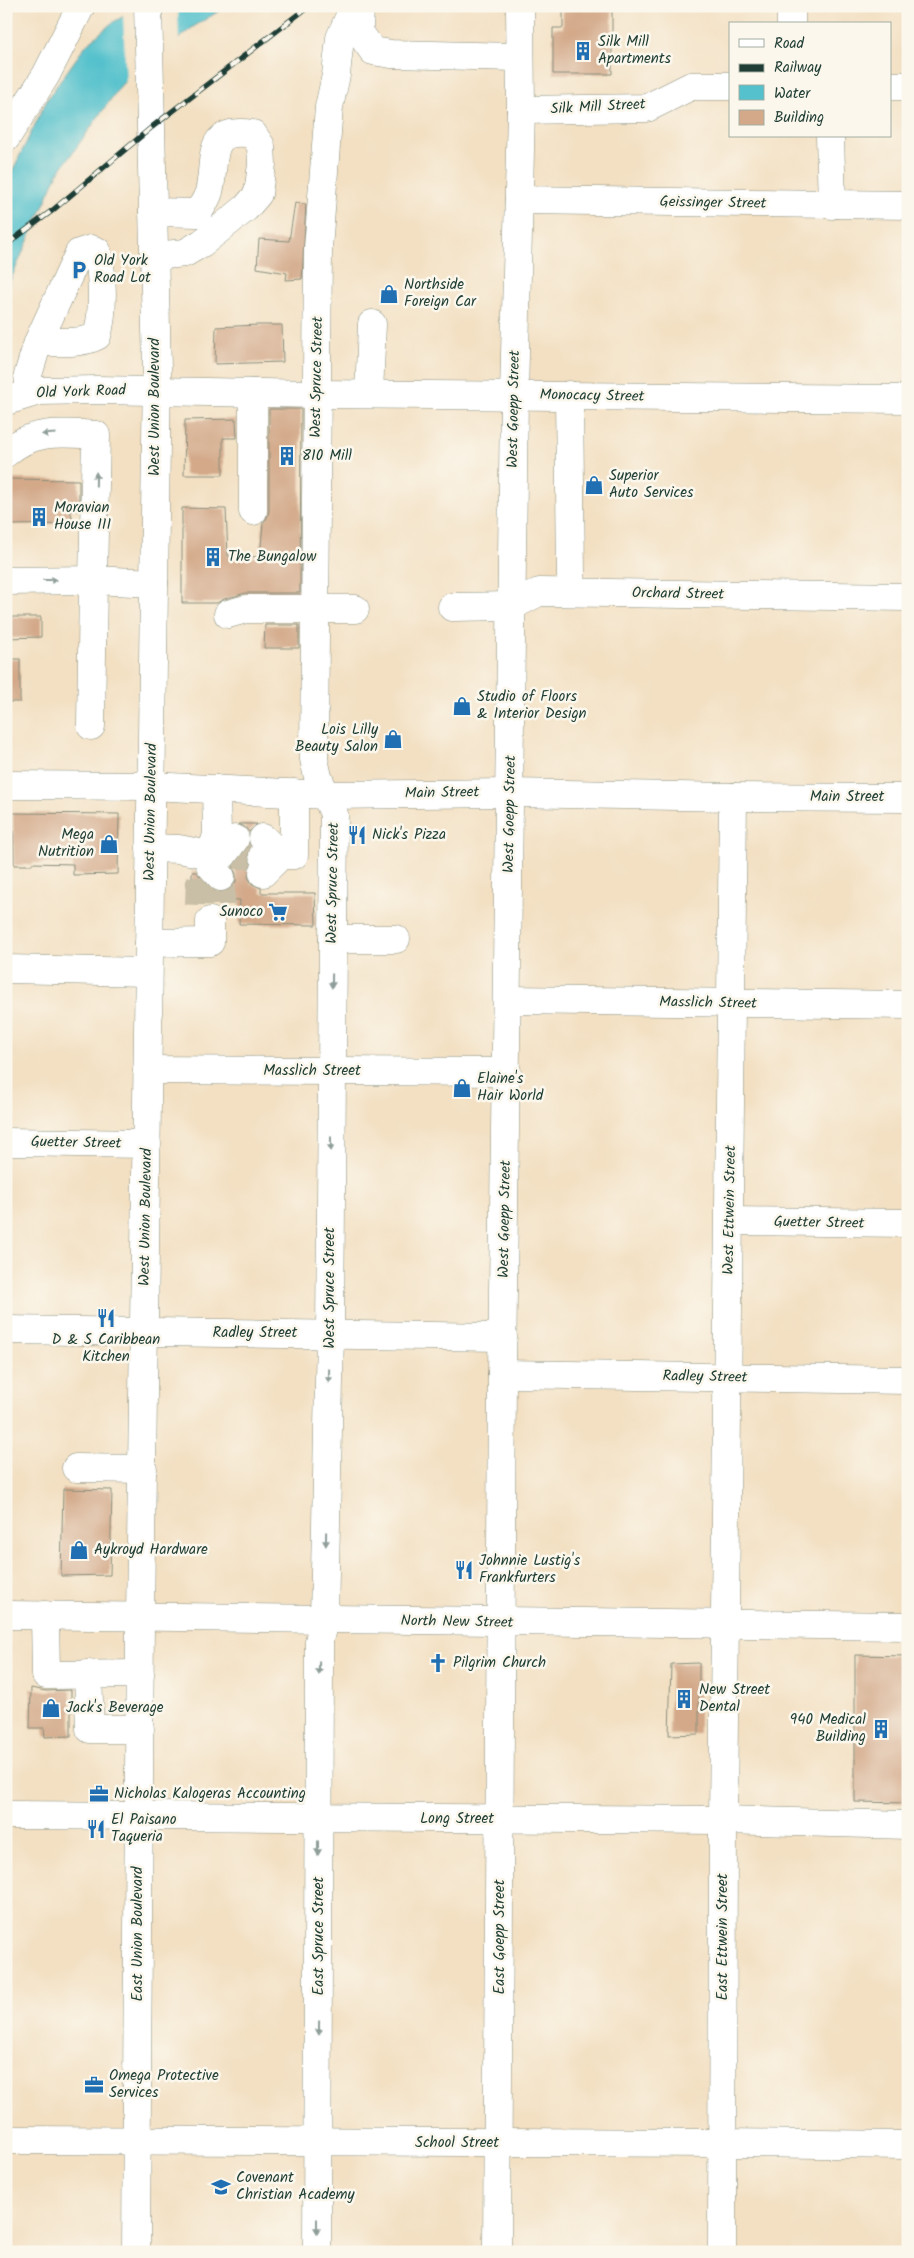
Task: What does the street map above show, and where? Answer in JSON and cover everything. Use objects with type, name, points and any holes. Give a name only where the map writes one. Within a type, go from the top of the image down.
[{"type":"street","points":[[6,138],[46,75],[81,6]]},
{"type":"street","name":"West Union Boulevard","points":[[140,1617],[156,392],[154,212],[148,6]]},
{"type":"street","points":[[360,6],[359,32],[373,52],[520,57]]},
{"type":"street","name":"West Spruce Street","points":[[324,1620],[330,1333],[334,814],[325,794],[314,759],[318,248],[329,107],[336,75],[340,38],[351,13],[360,6]]},
{"type":"street","name":"West Goepp Street","points":[[501,1622],[502,1374],[514,395],[521,110],[520,6]]},
{"type":"street","points":[[791,6],[791,22]]},
{"type":"street","name":"Silk Mill Street","points":[[521,110],[646,108],[690,86],[729,86]]},
{"type":"street","points":[[892,86],[908,86]]},
{"type":"street","points":[[154,256],[185,253],[202,243],[246,208],[258,194],[262,164],[261,146],[253,134],[236,131],[222,138],[213,152],[208,192],[198,213],[202,243]]},
{"type":"street","points":[[830,138],[832,205]]},
{"type":"street","name":"Geissinger Street","points":[[519,200],[908,205]]},
{"type":"street","points":[[154,212],[198,213]]},
{"type":"street","points":[[369,394],[372,324]]},
{"type":"street","points":[[18,397],[28,375],[38,342]]},
{"type":"street","name":"Old York Road","points":[[18,397],[97,390],[156,392]]},
{"type":"street","name":"Monocacy Street","points":[[156,392],[908,399]]},
{"type":"street","points":[[253,393],[253,511]]},
{"type":"street","points":[[569,395],[571,576]]},
{"type":"street","points":[[6,452],[15,445],[41,434],[96,435],[91,726]]},
{"type":"street","points":[[6,580],[93,580],[154,583]]},
{"type":"street","name":"Orchard Street","points":[[452,606],[512,606],[539,592],[908,597]]},
{"type":"street","points":[[228,614],[246,609],[355,609]]},
{"type":"street","name":"Main Street","points":[[6,785],[151,786],[325,794],[510,793],[908,798]]},
{"type":"street","points":[[150,848],[180,849],[221,862],[216,836],[216,789]]},
{"type":"street","points":[[268,855],[294,855],[294,793]]},
{"type":"street","name":"West Ettwein Street","points":[[726,1623],[733,797]]},
{"type":"street","points":[[149,943],[210,942],[210,910]]},
{"type":"street","points":[[333,939],[396,939]]},
{"type":"street","points":[[6,970],[148,972]]},
{"type":"street","name":"Masslich Street","points":[[508,1000],[908,1005]]},
{"type":"street","name":"Masslich Street","points":[[147,1070],[507,1072]]},
{"type":"street","name":"Guetter Street","points":[[6,1142],[147,1144]]},
{"type":"street","name":"Guetter Street","points":[[730,1221],[908,1223]]},
{"type":"street","name":"Radley Street","points":[[6,1330],[330,1333],[503,1337]]},
{"type":"street","name":"Radley Street","points":[[502,1374],[908,1380]]},
{"type":"street","points":[[76,1468],[143,1469]]},
{"type":"street","name":"North New Street","points":[[6,1615],[908,1626]]},
{"type":"street","points":[[45,1616],[46,1675],[140,1674]]},
{"type":"street","name":"East Union Boulevard","points":[[136,2252],[140,1617]]},
{"type":"street","name":"East Spruce Street","points":[[317,2252],[319,1641],[324,1620]]},
{"type":"street","name":"East Goepp Street","points":[[497,2252],[501,1622]]},
{"type":"street","name":"East Ettwein Street","points":[[722,2252],[723,1820],[726,1623]]},
{"type":"street","points":[[88,1674],[90,1729],[140,1729]]},
{"type":"street","name":"Long Street","points":[[6,1816],[723,1820],[908,1825]]},
{"type":"street","name":"School Street","points":[[6,2140],[908,2145]]},
{"type":"water","points":[[141,6],[227,6],[193,27],[121,85],[58,173],[6,290],[6,184],[48,98],[86,45],[112,23]]},
{"type":"pier","points":[[136,6],[178,6],[179,42],[126,85],[123,14]]},
{"type":"building","name":"Silk Mill Apartments","points":[[563,6],[612,6],[612,74],[553,74],[553,28],[563,28]]},
{"type":"building","points":[[295,203],[306,204],[302,279],[286,280],[287,273],[257,268],[259,239],[289,241]]},
{"type":"building","points":[[282,325],[283,362],[215,364],[216,327]]},
{"type":"building","points":[[269,409],[301,409],[300,593],[246,593],[217,603],[182,603],[182,508],[226,509],[228,556],[260,557],[263,523],[269,511]]},
{"type":"building","points":[[236,419],[237,438],[223,438],[223,475],[184,475],[185,420]]},
{"type":"building","name":"Moravian House III","points":[[6,479],[79,480],[79,510],[70,510],[74,524],[6,525]]},
{"type":"building","points":[[6,617],[41,617],[41,637],[6,638]]},
{"type":"building","points":[[265,625],[299,625],[299,648],[264,648]]},
{"type":"building","points":[[6,659],[20,659],[20,702],[6,702]]},
{"type":"building","points":[[13,813],[119,814],[118,874],[73,875],[73,864],[32,863],[32,865],[14,865]]},
{"type":"building","points":[[238,824],[257,824],[249,832],[245,827]]},
{"type":"building","name":"Sunoco","points":[[249,844],[247,855],[251,864],[248,877],[252,884],[261,888],[261,893],[315,893],[316,925],[239,924],[240,900],[192,898],[192,872],[197,872],[209,888],[216,892],[224,892],[232,888],[236,882],[236,874],[233,867]]},
{"type":"building","points":[[63,1489],[112,1490],[110,1575],[61,1576]]},
{"type":"building","name":"940 Medical Building","points":[[855,1655],[908,1656],[908,1803],[855,1802]]},
{"type":"building","name":"New Street Dental","points":[[699,1663],[699,1734],[669,1735],[671,1664]]},
{"type":"building","name":"Jack's Beverage","points":[[31,1688],[46,1691],[71,1690],[71,1736],[45,1737],[44,1728],[30,1728]]},
{"type":"tunnel","points":[[234,855],[263,855]]},
{"type":"tunnel","points":[[199,905],[200,876]]},
{"type":"tunnel","points":[[221,877],[221,905]]},
{"type":"railway","points":[[6,245],[53,210],[152,127],[309,6]]},
{"type":"place","name":"Silk Mill Apartments","points":[[583,51]]},
{"type":"place","name":"Old York Road Lot","points":[[79,270]]},
{"type":"place","name":"Northside Foreign Car","points":[[389,294]]},
{"type":"place","name":"810 Mill","points":[[287,456]]},
{"type":"place","name":"Superior Auto Services","points":[[594,485]]},
{"type":"place","name":"Moravian House III","points":[[39,517]]},
{"type":"place","name":"The Bungalow","points":[[213,557]]},
{"type":"place","name":"Studio of Floors & Interior Design","points":[[462,706]]},
{"type":"place","name":"Lois Lilly Beauty Salon","points":[[393,739]]},
{"type":"place","name":"Nick's Pizza","points":[[357,835]]},
{"type":"place","name":"Mega Nutrition","points":[[109,844]]},
{"type":"place","name":"Sunoco","points":[[278,912]]},
{"type":"place","name":"Elaine's Hair World","points":[[462,1088]]},
{"type":"place","name":"D & S Caribbean Kitchen","points":[[106,1318]]},
{"type":"place","name":"Aykroyd Hardware","points":[[79,1550]]},
{"type":"place","name":"Johnnie Lustig's Frankfurters","points":[[464,1570]]},
{"type":"place","name":"Pilgrim Church","points":[[438,1663]]},
{"type":"place","name":"New Street Dental","points":[[684,1699]]},
{"type":"place","name":"Jack's Beverage","points":[[51,1708]]},
{"type":"place","name":"940 Medical Building","points":[[881,1729]]},
{"type":"place","name":"Nicholas Kalogeras Accounting","points":[[99,1794]]},
{"type":"place","name":"El Paisano Taqueria","points":[[96,1829]]},
{"type":"place","name":"Omega Protective Services","points":[[94,2085]]},
{"type":"place","name":"Covenant Christian Academy","points":[[221,2187]]}]
